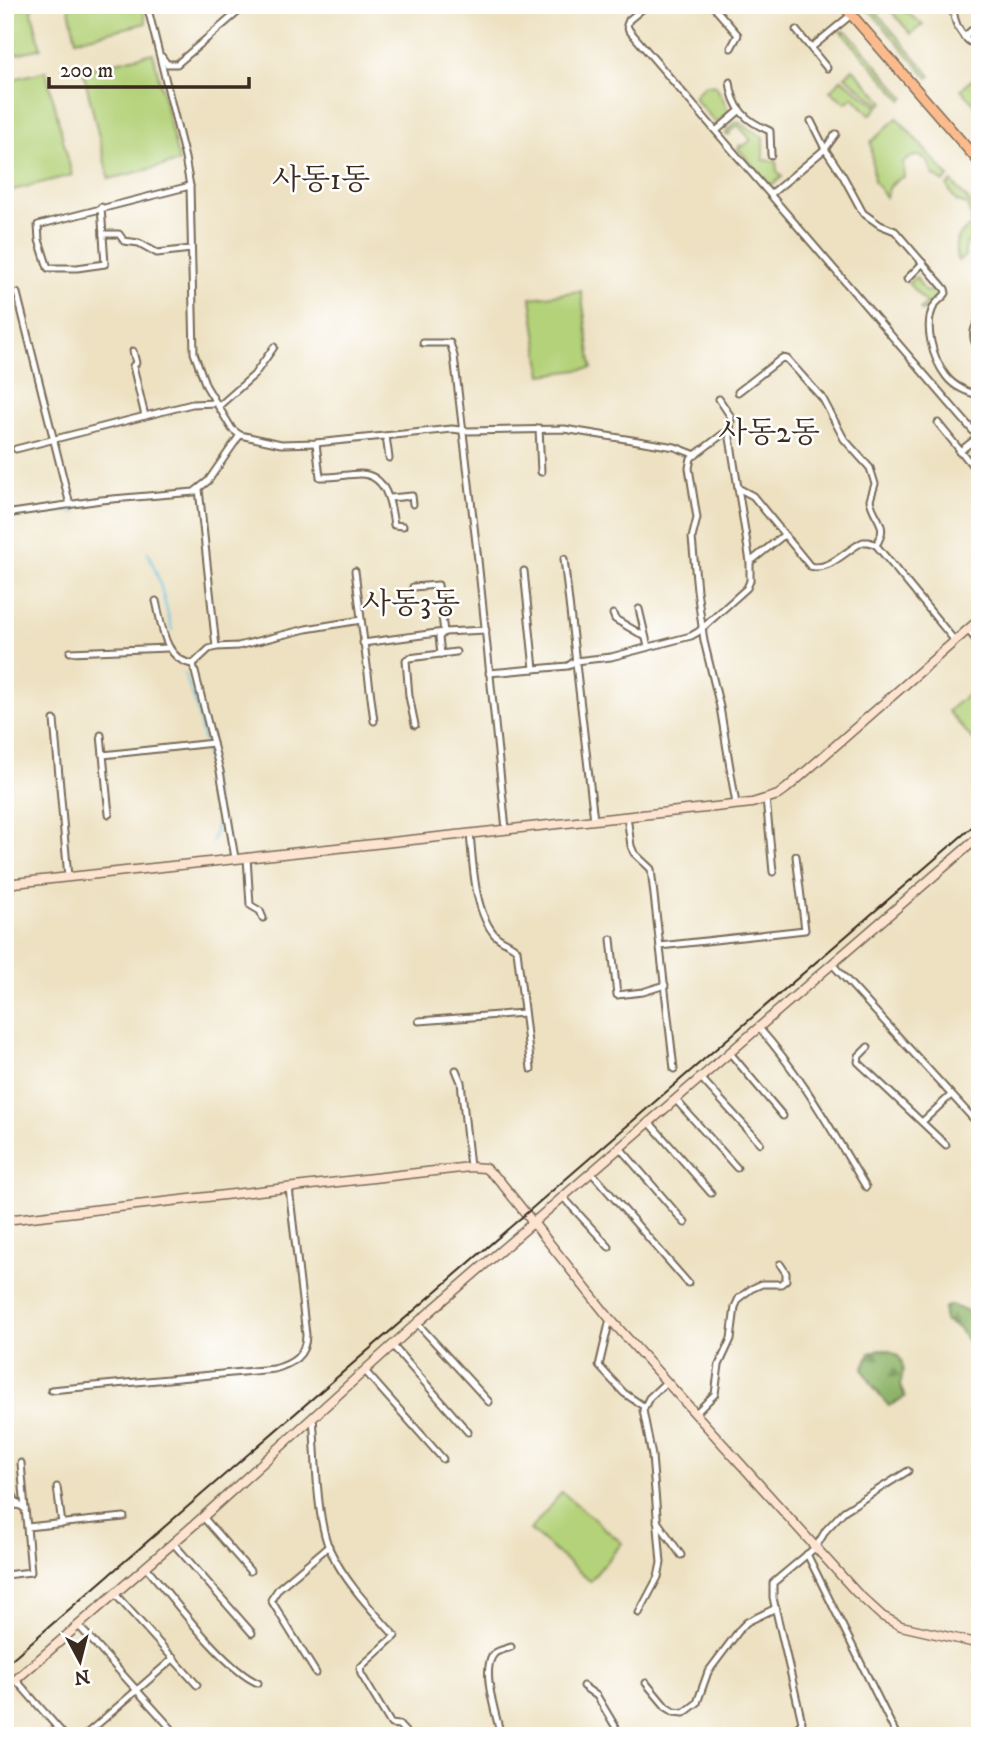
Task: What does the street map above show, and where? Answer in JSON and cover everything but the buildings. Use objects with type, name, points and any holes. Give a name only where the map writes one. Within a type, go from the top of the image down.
[{"type":"main road","points":[[843,5],[980,163]]},
{"type":"street","points":[[148,5],[190,186],[194,353],[200,373],[232,429],[240,435],[281,444],[461,429],[564,429],[675,447],[696,455]]},
{"type":"street","points":[[161,56],[167,64],[177,64],[246,5]]},
{"type":"street","points":[[647,5],[629,20],[629,30],[979,438],[959,452]]},
{"type":"street","points":[[712,5],[738,35],[731,48]]},
{"type":"street","points":[[953,5],[958,29],[964,37],[980,47]]},
{"type":"street","points":[[811,48],[851,15]]},
{"type":"street","points":[[964,37],[980,23]]},
{"type":"street","points":[[796,30],[827,68]]},
{"type":"street","points":[[730,82],[734,103],[739,111],[746,119],[770,131],[772,155]]},
{"type":"street","points":[[716,131],[739,111]]},
{"type":"street","points":[[811,121],[863,214],[895,231],[945,289],[946,293],[934,306],[930,339],[934,353],[946,376],[957,386],[980,396]]},
{"type":"street","points":[[771,194],[825,149],[836,134]]},
{"type":"street","points":[[101,207],[105,264],[48,268],[39,240],[38,225],[101,207],[190,186]]},
{"type":"street","points":[[103,234],[119,234],[124,241],[139,243],[157,253],[191,250]]},
{"type":"street","points":[[907,279],[923,263]]},
{"type":"street","points":[[17,293],[56,440],[70,505]]},
{"type":"street","points":[[980,320],[974,328],[973,337],[980,351]]},
{"type":"street","points":[[423,343],[445,341],[452,347],[486,630],[506,829]]},
{"type":"street","points":[[16,449],[192,404],[218,405],[254,375],[274,347]]},
{"type":"street","points":[[133,351],[136,363],[133,366],[145,416]]},
{"type":"street","points":[[738,392],[782,358],[787,359],[823,399],[844,439],[874,476],[875,484],[870,500],[882,529],[882,536],[876,545]]},
{"type":"street","points":[[935,385],[946,376]]},
{"type":"street","points":[[489,673],[568,666],[575,661],[611,657],[691,636],[747,588],[750,581],[750,562],[732,452],[731,417],[719,400]]},
{"type":"street","points":[[938,423],[980,475]]},
{"type":"street","points":[[539,428],[541,472]]},
{"type":"street","points":[[731,431],[691,458],[689,468],[697,519],[693,529],[692,555],[708,663],[720,707],[736,804]]},
{"type":"street","points":[[5,513],[187,493],[199,489],[208,481],[240,435]]},
{"type":"street","points":[[386,436],[389,458]]},
{"type":"street","points":[[316,443],[320,477],[363,474],[373,477],[390,498],[394,526],[403,526]]},
{"type":"street","points":[[738,488],[753,496],[810,566],[826,566],[863,542],[876,545],[955,641]]},
{"type":"street","points":[[199,489],[216,647]]},
{"type":"street","points":[[390,498],[412,496],[413,504]]},
{"type":"street","points":[[750,562],[783,536]]},
{"type":"street","points":[[564,559],[594,820]]},
{"type":"street","points":[[355,571],[374,721]]},
{"type":"street","points":[[524,571],[534,669]]},
{"type":"street","points":[[413,587],[438,585],[444,632]]},
{"type":"street","points":[[156,601],[169,648],[174,656],[184,663],[193,664],[209,649],[216,647],[237,646],[306,629],[361,620]]},
{"type":"street","points":[[639,610],[648,647]]},
{"type":"street","points":[[613,614],[615,619],[644,636]]},
{"type":"street","points":[[5,884],[736,804],[766,798],[787,788],[980,619]]},
{"type":"street","points":[[967,629],[980,645]]},
{"type":"street","points":[[363,643],[444,632],[486,630]]},
{"type":"street","points":[[440,654],[439,637],[444,632]]},
{"type":"street","points":[[70,652],[169,648]]},
{"type":"street","points":[[415,724],[406,660],[456,652]]},
{"type":"street","points":[[193,664],[208,744],[235,858]]},
{"type":"street","points":[[54,720],[68,877]]},
{"type":"street","points":[[101,735],[110,814]]},
{"type":"street","points":[[103,755],[208,744]]},
{"type":"street","points":[[766,798],[773,872]]},
{"type":"street","points":[[627,816],[634,853],[651,869],[674,1069]]},
{"type":"street","points":[[470,833],[474,874],[486,923],[502,942],[517,950],[531,1069]]},
{"type":"street","points":[[5,1689],[173,1544],[417,1323],[980,836]]},
{"type":"street","points":[[660,946],[805,930],[796,856]]},
{"type":"street","points":[[247,857],[250,905],[260,911],[264,918]]},
{"type":"street","points":[[611,939],[617,995],[643,992],[665,985]]},
{"type":"street","points":[[833,965],[980,1126]]},
{"type":"street","points":[[419,1021],[524,1013]]},
{"type":"street","points":[[759,1028],[781,1053],[811,1097],[866,1187]]},
{"type":"street","points":[[868,1047],[859,1056],[858,1062],[946,1145]]},
{"type":"street","points":[[730,1054],[783,1116]]},
{"type":"street","points":[[456,1070],[461,1082],[470,1167]]},
{"type":"street","points":[[701,1078],[760,1143]]},
{"type":"street","points":[[922,1122],[951,1095]]},
{"type":"street","points":[[676,1100],[737,1168]]},
{"type":"street","points":[[650,1123],[711,1193]]},
{"type":"street","points":[[620,1148],[685,1223]]},
{"type":"street","points":[[5,1220],[470,1167],[485,1168],[493,1174],[610,1319],[856,1592],[882,1616],[901,1626],[922,1633],[980,1644]]},
{"type":"street","points":[[592,1173],[688,1283]]},
{"type":"street","points":[[51,1390],[274,1369],[293,1362],[300,1356],[306,1344],[306,1335],[289,1188]]},
{"type":"street","points":[[564,1197],[609,1247]]},
{"type":"street","points":[[695,1413],[715,1394],[719,1365],[731,1339],[734,1307],[739,1298],[762,1284],[781,1284],[786,1280],[786,1273],[780,1264]]},
{"type":"street","points":[[610,1319],[599,1366],[624,1393],[643,1406],[652,1455],[655,1519],[660,1542],[658,1577],[639,1613]]},
{"type":"street","points":[[417,1323],[489,1402]]},
{"type":"street","points":[[393,1346],[468,1432]]},
{"type":"street","points":[[365,1371],[443,1459]]},
{"type":"street","points":[[643,1406],[666,1382]]},
{"type":"street","points":[[313,1417],[323,1524],[329,1546],[359,1594],[395,1636],[360,1668],[361,1674],[391,1724],[399,1725],[409,1736]]},
{"type":"street","points":[[5,1575],[31,1572],[27,1527],[22,1507],[21,1463]]},
{"type":"street","points":[[776,1736],[799,1727],[802,1721],[776,1608],[773,1583],[816,1547],[826,1530],[844,1511],[908,1471]]},
{"type":"street","points":[[5,1479],[15,1500],[22,1507]]},
{"type":"street","points":[[57,1487],[62,1524]]},
{"type":"street","points":[[5,1506],[22,1507]]},
{"type":"street","points":[[27,1527],[124,1517]]},
{"type":"street","points":[[203,1517],[250,1571]]},
{"type":"street","points":[[655,1519],[681,1555]]},
{"type":"street","points":[[173,1544],[252,1633]]},
{"type":"street","points":[[316,1673],[271,1600],[278,1588],[329,1546]]},
{"type":"street","points":[[807,1554],[897,1736]]},
{"type":"street","points":[[146,1567],[229,1662],[245,1678],[258,1683]]},
{"type":"street","points":[[115,1594],[197,1685]]},
{"type":"street","points":[[646,1683],[666,1707],[674,1712],[684,1713],[697,1703],[708,1672],[741,1628],[747,1622],[776,1608]]},
{"type":"street","points":[[78,1625],[178,1736]]},
{"type":"street","points":[[501,1736],[488,1675],[489,1661],[496,1651],[511,1647]]},
{"type":"street","points":[[84,1736],[174,1658]]},
{"type":"street","points":[[16,1680],[65,1736]]},
{"type":"street","points":[[583,1686],[597,1696],[621,1736]]},
{"type":"green space","points":[[5,5],[30,5],[41,48],[5,57]]},
{"type":"green space","points":[[68,5],[142,5],[146,23],[76,40]]},
{"type":"green space","points":[[865,5],[870,5],[931,76],[928,78]]},
{"type":"green space","points":[[886,5],[896,5],[923,24],[911,34]]},
{"type":"green space","points":[[841,31],[848,32],[905,98],[902,100]]},
{"type":"green space","points":[[153,53],[179,162],[109,179],[83,70]]},
{"type":"green space","points":[[853,69],[884,102],[880,105],[845,76]]},
{"type":"green space","points":[[46,71],[72,175],[5,192],[5,81]]},
{"type":"green space","points":[[976,76],[980,76],[980,111],[961,89]]},
{"type":"green space","points":[[842,79],[878,107],[870,115],[853,97],[846,103],[830,91]]},
{"type":"green space","points":[[705,85],[716,86],[727,107],[728,114],[716,123],[695,99],[695,95]]},
{"type":"green space","points":[[897,118],[949,177],[944,182],[932,174],[925,159],[913,157],[903,163],[904,177],[892,184],[886,197],[874,181],[871,142]]},
{"type":"green space","points":[[737,121],[763,137],[763,160],[776,161],[777,171],[782,177],[773,184],[769,184],[738,149],[740,145],[742,147],[751,140],[738,125],[726,135],[726,131]]},
{"type":"green space","points":[[952,182],[980,214],[980,229],[971,223],[967,205],[956,201],[947,186]]},
{"type":"green space","points":[[969,227],[980,235],[968,242],[965,256],[958,261],[957,241]]},
{"type":"green space","points":[[916,277],[925,292],[931,291],[928,284],[932,281],[942,292],[922,311],[920,309],[926,303],[908,283]]},
{"type":"green space","points":[[581,291],[592,368],[542,375],[531,298]]},
{"type":"green space","points":[[980,684],[980,748],[948,711]]},
{"type":"green space","points":[[951,1305],[980,1317],[980,1356],[958,1328],[944,1321],[944,1308]]},
{"type":"green space","points":[[880,1349],[894,1353],[903,1366],[900,1386],[905,1397],[889,1406],[875,1390],[863,1369],[870,1353]]},
{"type":"green space","points":[[562,1492],[622,1543],[590,1581],[530,1530]]},
{"type":"waterway","points":[[5,519],[61,511],[76,513]]},
{"type":"waterway","points":[[148,552],[159,580],[172,630]]},
{"type":"waterway","points":[[184,673],[195,702],[204,742]]},
{"type":"waterway","points":[[205,748],[218,819],[212,842]]},
{"type":"railway","points":[[5,1665],[980,820]]},
{"type":"district","name":"사동1동","points":[[321,179]]},
{"type":"district","name":"사동2동","points":[[769,432]]},
{"type":"district","name":"사동3동","points":[[411,603]]}]
